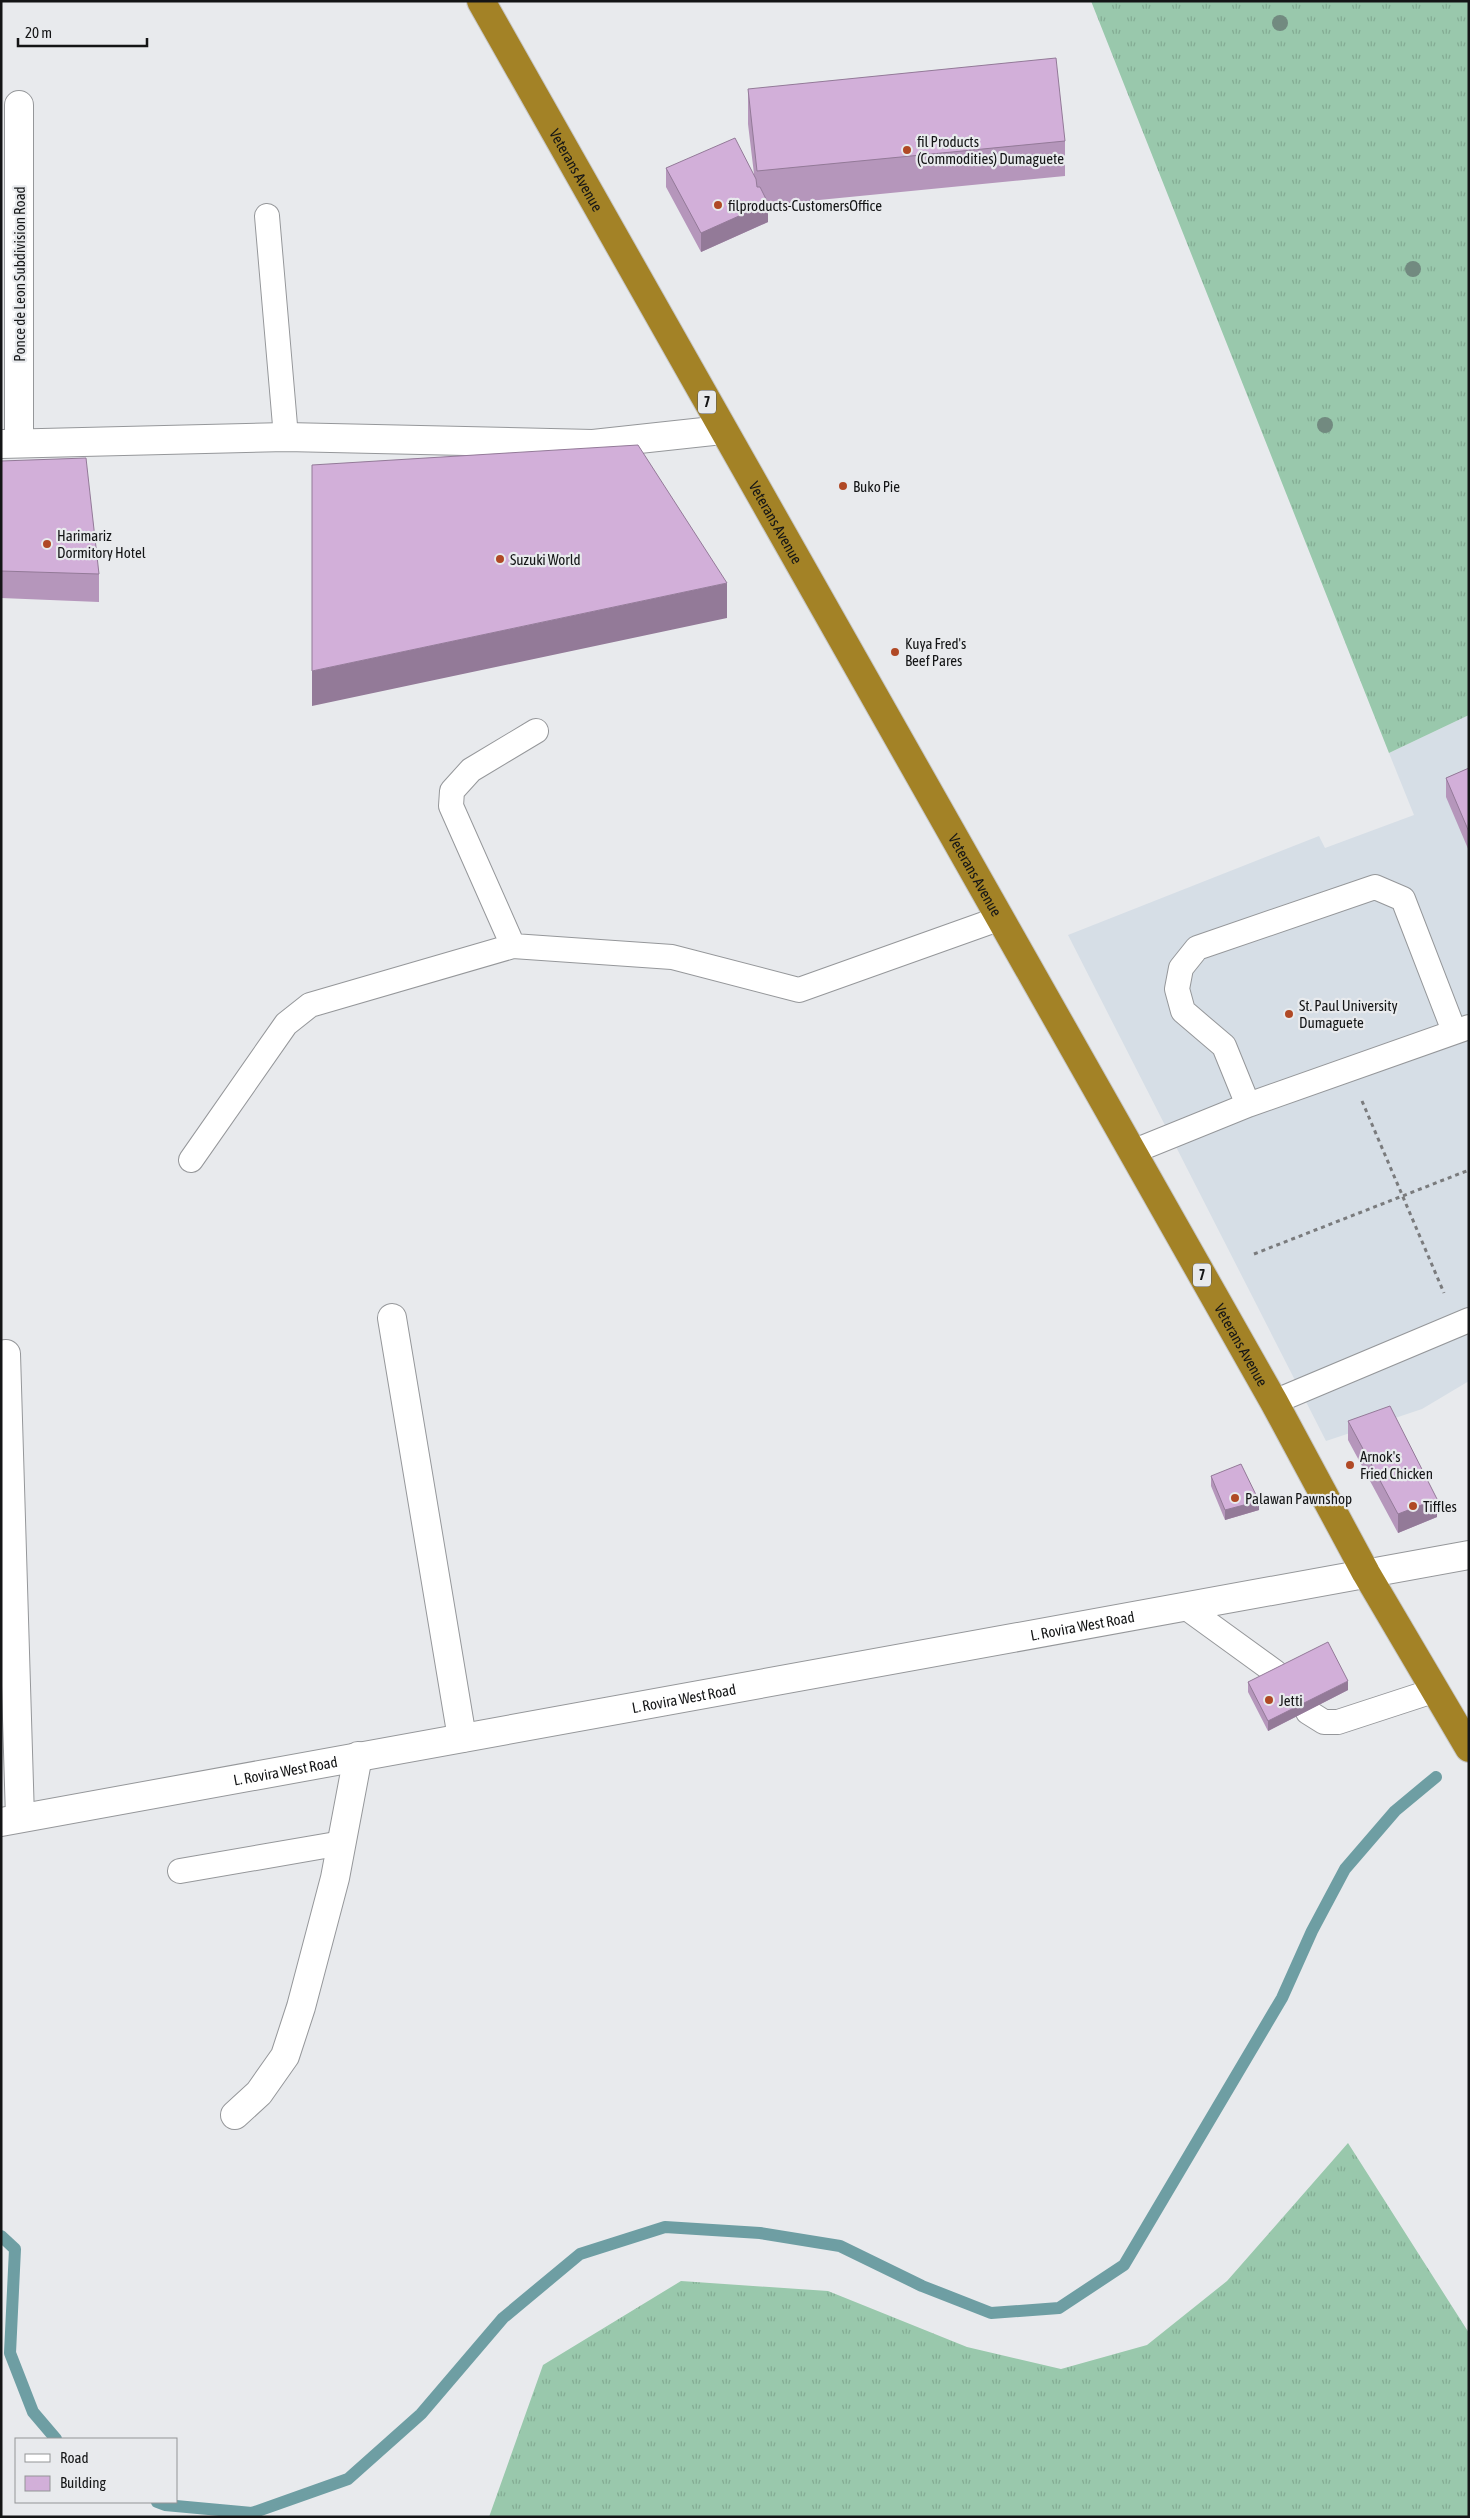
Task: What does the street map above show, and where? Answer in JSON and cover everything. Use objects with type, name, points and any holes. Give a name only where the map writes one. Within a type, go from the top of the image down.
[{"type":"highway","name":"Veterans Avenue","points":[[480,1],[1274,1402],[1366,1573],[1469,1748]]},
{"type":"street","name":"Ponce de Leon Subdivision Road","points":[[10,443],[18,105]]},
{"type":"street","points":[[10,443],[286,437],[593,444],[722,430]]},
{"type":"street","points":[[392,1318],[462,1738]]},
{"type":"street","points":[[6,1354],[11,1820]]},
{"type":"street","name":"L. Rovira West Road","points":[[11,1820],[1469,1555]]},
{"type":"street","points":[[236,2115],[260,2093],[285,2056],[304,1998],[342,1843],[358,1756]]},
{"type":"lane","points":[[267,216],[286,437]]},
{"type":"lane","points":[[513,946],[451,806],[452,791],[471,770],[536,731]]},
{"type":"lane","points":[[1132,1152],[1248,1105],[1349,1071],[1462,1029],[1403,898],[1375,887],[1197,948],[1181,968],[1177,989],[1183,1011],[1224,1046],[1248,1105]]},
{"type":"lane","points":[[191,1160],[286,1024],[310,1005],[513,946],[672,957],[799,990],[1001,918]]},
{"type":"lane","points":[[1274,1402],[1463,1323]]},
{"type":"lane","points":[[1184,1606],[1275,1672]]},
{"type":"lane","points":[[1308,1712],[1324,1722],[1338,1722],[1436,1690]]},
{"type":"lane","points":[[180,1871],[342,1843]]},
{"type":"path","points":[[1349,1071],[1403,1195],[1463,1323]]},
{"type":"path","points":[[1254,1254],[1469,1170]]},
{"type":"shaded area","name":"St. Paul University Dumaguete","points":[[1469,715],[1469,1381],[1422,1409],[1326,1441],[1068,935],[1319,836],[1325,848],[1414,815],[1389,753]]},
{"type":"green space","points":[[1091,1],[1469,1],[1469,715],[1389,753]]},
{"type":"green space","points":[[1348,2143],[1469,2333],[1469,2517],[489,2517],[543,2365],[681,2281],[828,2291],[967,2347],[1061,2369],[1147,2345],[1227,2281]]},
{"type":"building","points":[[1056,58],[1065,141],[757,171],[748,89]]},
{"type":"building","name":"filproducts-CustomersOffice","points":[[735,138],[756,179],[757,187],[760,187],[768,203],[701,233],[666,168]]},
{"type":"building","name":"Suzuki World","points":[[638,445],[727,583],[312,671],[312,465]]},
{"type":"building","name":"Harimariz Dormitory Hotel","points":[[86,458],[99,574],[1,571],[1,461]]},
{"type":"building","points":[[1469,768],[1469,832],[1446,778]]},
{"type":"building","points":[[1390,1406],[1437,1499],[1398,1514],[1348,1421]]},
{"type":"building","name":"Palawan Pawnshop","points":[[1241,1464],[1259,1501],[1225,1510],[1211,1476]]},
{"type":"building","points":[[1328,1642],[1348,1681],[1268,1721],[1248,1682]]},
{"type":"waterway","points":[[160,2503],[252,2513],[348,2479],[421,2414],[503,2318],[580,2254],[665,2227],[760,2233],[840,2246],[922,2286],[991,2313],[1059,2308],[1124,2265],[1282,1998],[1312,1931],[1345,1869],[1395,1811],[1436,1777]]},
{"type":"waterway","points":[[1,2236],[15,2249],[10,2353],[33,2412],[55,2438]]},
{"type":"place","name":"fil Products (Commodities) Dumaguete","points":[[907,150]]},
{"type":"place","name":"filproducts-CustomersOffice","points":[[718,205]]},
{"type":"place","name":"Buko Pie","points":[[843,486]]},
{"type":"place","name":"Harimariz Dormitory Hotel","points":[[47,544]]},
{"type":"place","name":"Suzuki World","points":[[500,559]]},
{"type":"place","name":"Kuya Fred's Beef Pares","points":[[895,652]]},
{"type":"place","name":"St. Paul University Dumaguete","points":[[1289,1014]]},
{"type":"place","name":"Arnok's Fried Chicken","points":[[1350,1465]]},
{"type":"place","name":"Palawan Pawnshop","points":[[1235,1498]]},
{"type":"place","name":"Tiffles","points":[[1413,1506]]},
{"type":"place","name":"Jetti","points":[[1269,1700]]}]
